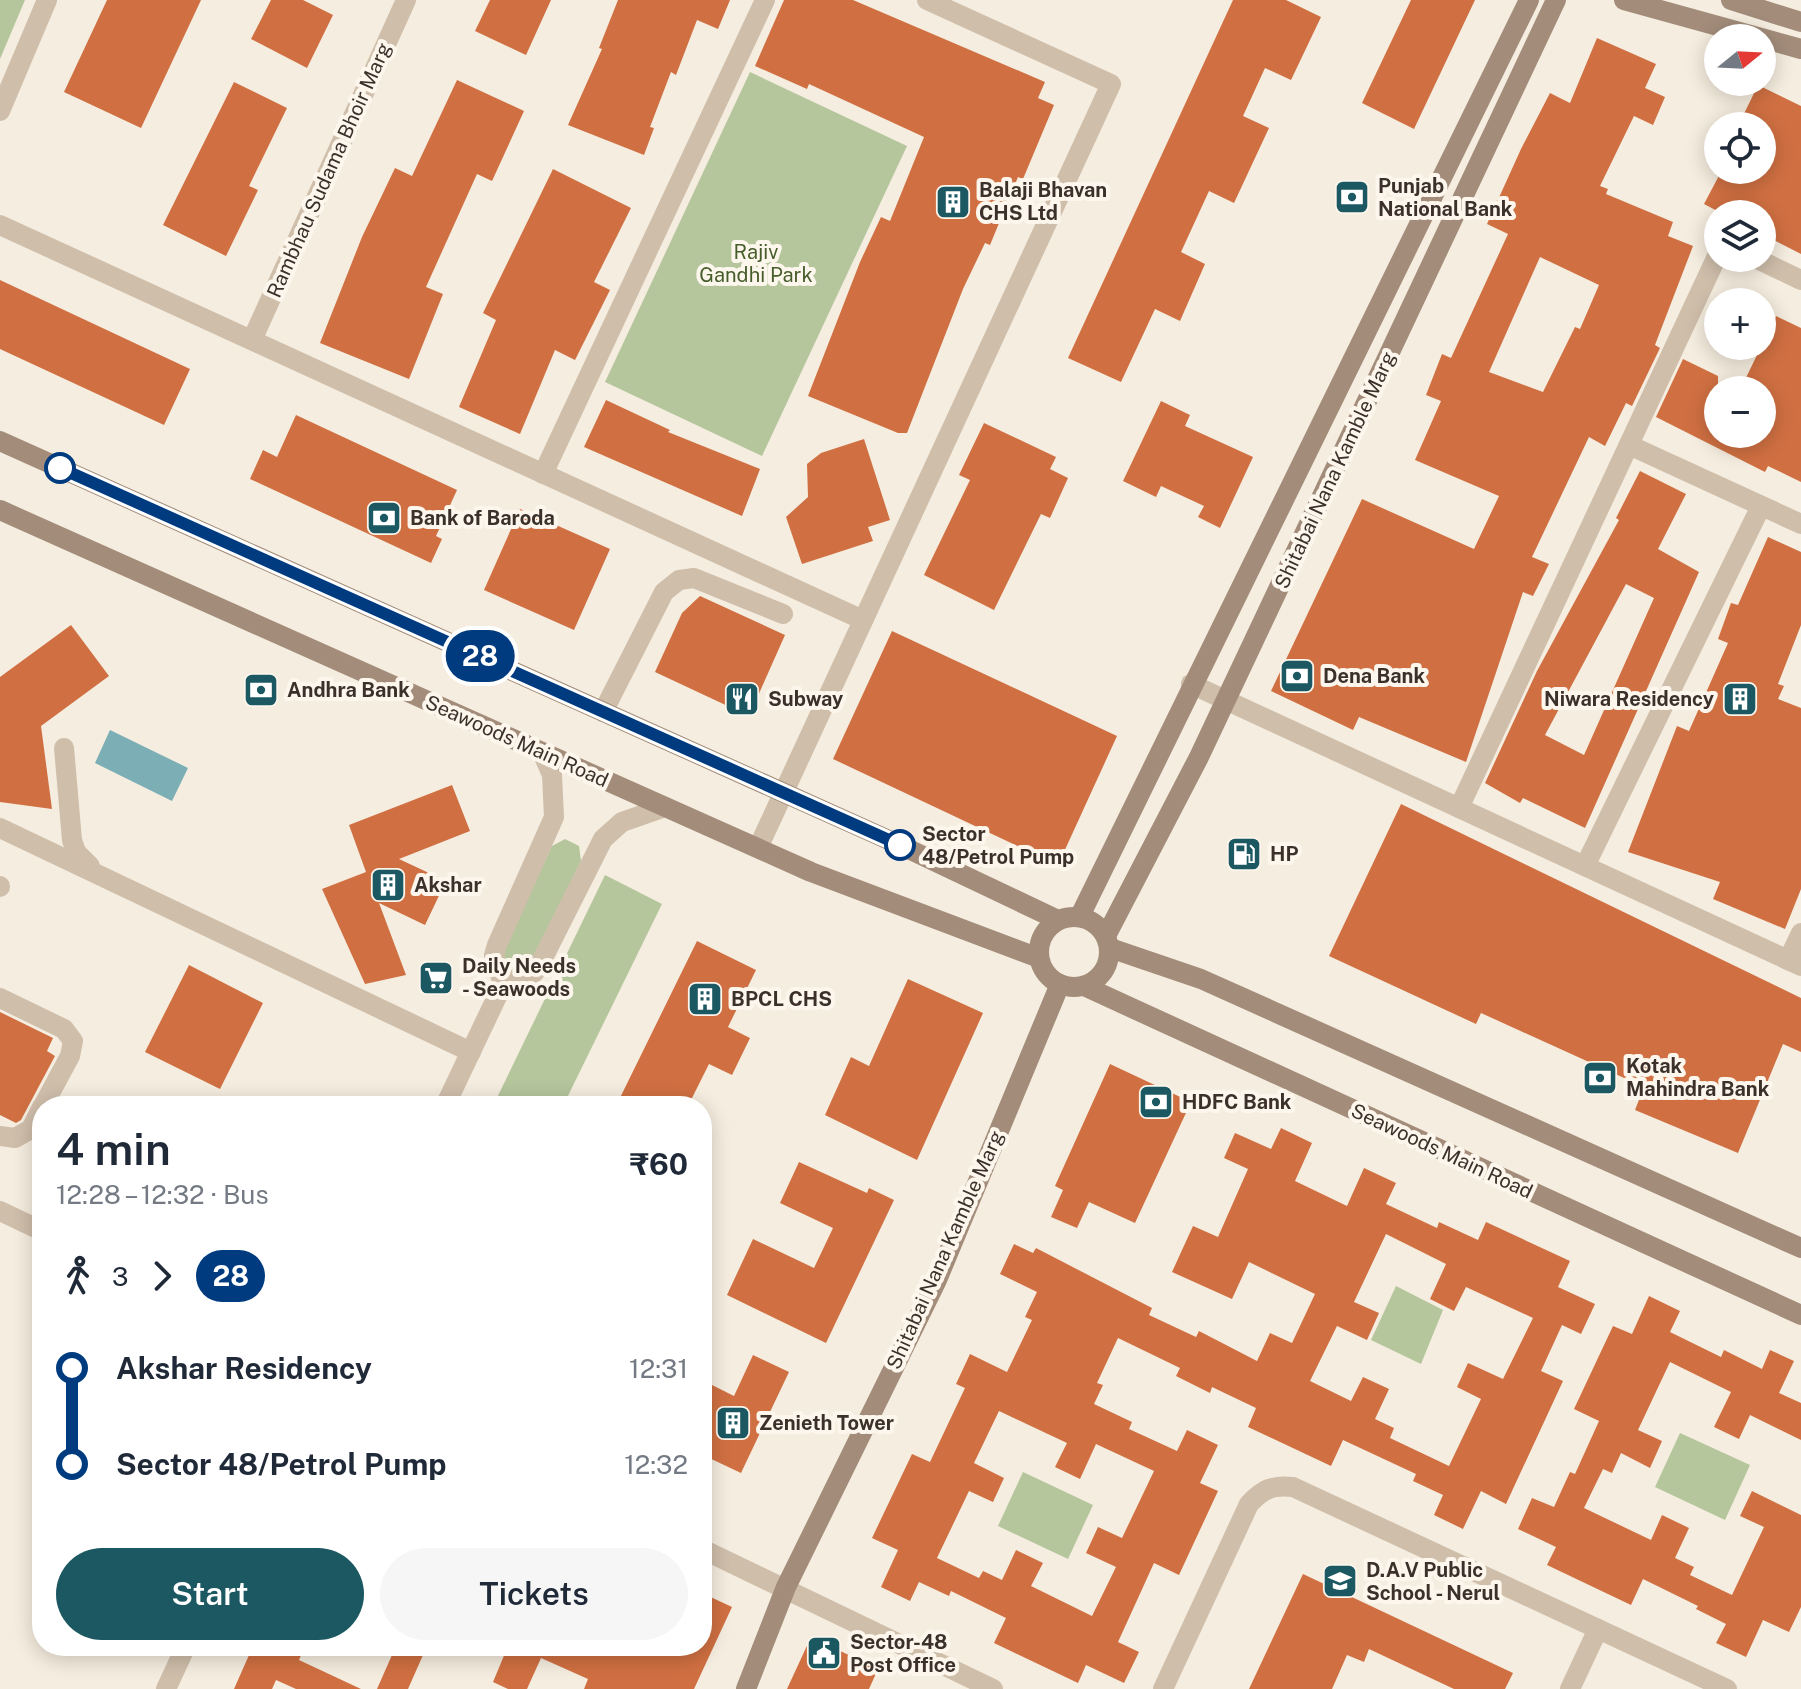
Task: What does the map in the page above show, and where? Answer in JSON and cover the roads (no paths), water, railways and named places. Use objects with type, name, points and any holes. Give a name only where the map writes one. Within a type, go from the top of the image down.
[{"type":"main road","name":"Shitabai Nana Kamble Marg","points":[[1080,916],[1191,684],[1529,0]]},
{"type":"main road","name":"Shitabai Nana Kamble Marg","points":[[1108,942],[1226,701],[1556,0]]},
{"type":"main road","points":[[1624,0],[1801,49]]},
{"type":"main road","points":[[1731,0],[1801,22]]},
{"type":"main road","points":[[0,441],[784,792],[1058,920]]},
{"type":"main road","name":"Seawoods Main Road","points":[[0,510],[811,872],[1039,958]]},
{"type":"main road","points":[[1080,916],[1100,927],[1108,942],[1103,972],[1084,986],[1060,984],[1043,969],[1039,958],[1042,936],[1058,920],[1080,916]]},
{"type":"main road","points":[[1108,942],[1201,979],[1801,1248]]},
{"type":"main road","name":"Shitabai Nana Kamble Marg","points":[[746,1689],[786,1587],[937,1280],[1060,984]]},
{"type":"main road","name":"Seawoods Main Road","points":[[1084,986],[1801,1315]]},
{"type":"street","points":[[0,111],[47,0]]},
{"type":"street","name":"Rambhau Sudama Bhoir Marg","points":[[252,340],[406,0]]},
{"type":"street","points":[[543,474],[765,0]]},
{"type":"street","points":[[758,848],[1111,84],[927,0]]},
{"type":"street","points":[[0,225],[863,620]]},
{"type":"street","points":[[1776,268],[1801,280]]},
{"type":"street","points":[[1459,808],[1710,272]]},
{"type":"street","points":[[1629,445],[1801,524]]},
{"type":"street","points":[[1585,866],[1761,506]]},
{"type":"street","points":[[603,712],[664,592],[679,580],[694,578],[783,614]]},
{"type":"street","points":[[1191,684],[1795,963],[1801,933]]},
{"type":"street","points":[[64,748],[72,840],[76,852],[98,875]]},
{"type":"street","points":[[450,1096],[503,984],[494,955],[497,945],[554,817],[554,784],[542,752]]},
{"type":"street","points":[[503,984],[534,973],[603,839],[637,815],[665,807]]},
{"type":"street","points":[[0,828],[471,1052]]},
{"type":"street","points":[[0,998],[64,1029],[73,1041],[70,1056],[48,1096]]},
{"type":"street","points":[[0,1136],[15,1138],[32,1127]]},
{"type":"street","points":[[0,1211],[32,1226]]},
{"type":"street","points":[[1163,1689],[1249,1504],[1268,1487],[1293,1487],[1727,1689]]},
{"type":"street","points":[[712,1554],[993,1689]]},
{"type":"street","points":[[1570,1689],[1598,1629]]},
{"type":"street","points":[[166,1689],[181,1656]]},
{"type":"water","points":[[110,730],[188,768],[172,801],[95,763]]},
{"type":"place","name":"Punjab National Bank","points":[[1352,197]]},
{"type":"place","name":"Balaji Bhavan CHS Ltd","points":[[953,202]]},
{"type":"place","name":"Bank of Baroda","points":[[384,518]]},
{"type":"place","name":"Dena Bank","points":[[1297,676]]},
{"type":"place","name":"Andhra Bank","points":[[261,690]]},
{"type":"place","name":"Subway","points":[[742,699]]},
{"type":"place","name":"Niwara Residency","points":[[1740,699]]},
{"type":"place","name":"Sector 48/Petrol Pump","points":[[900,845]]},
{"type":"place","name":"HP","points":[[1244,854]]},
{"type":"place","name":"Akshar","points":[[388,885]]},
{"type":"place","name":"Daily Needs - Seawoods","points":[[436,978]]},
{"type":"place","name":"BPCL CHS","points":[[705,999]]},
{"type":"place","name":"Kotak Mahindra Bank","points":[[1600,1078]]},
{"type":"place","name":"HDFC Bank","points":[[1156,1102]]},
{"type":"place","name":"Zenieth Tower","points":[[733,1423]]},
{"type":"place","name":"D.A.V Public School - Nerul","points":[[1340,1581]]},
{"type":"place","name":"Sector-48 Post Office","points":[[824,1653]]},
{"type":"park label","name":"Rajiv Gandhi Park","points":[[756,264]]}]
